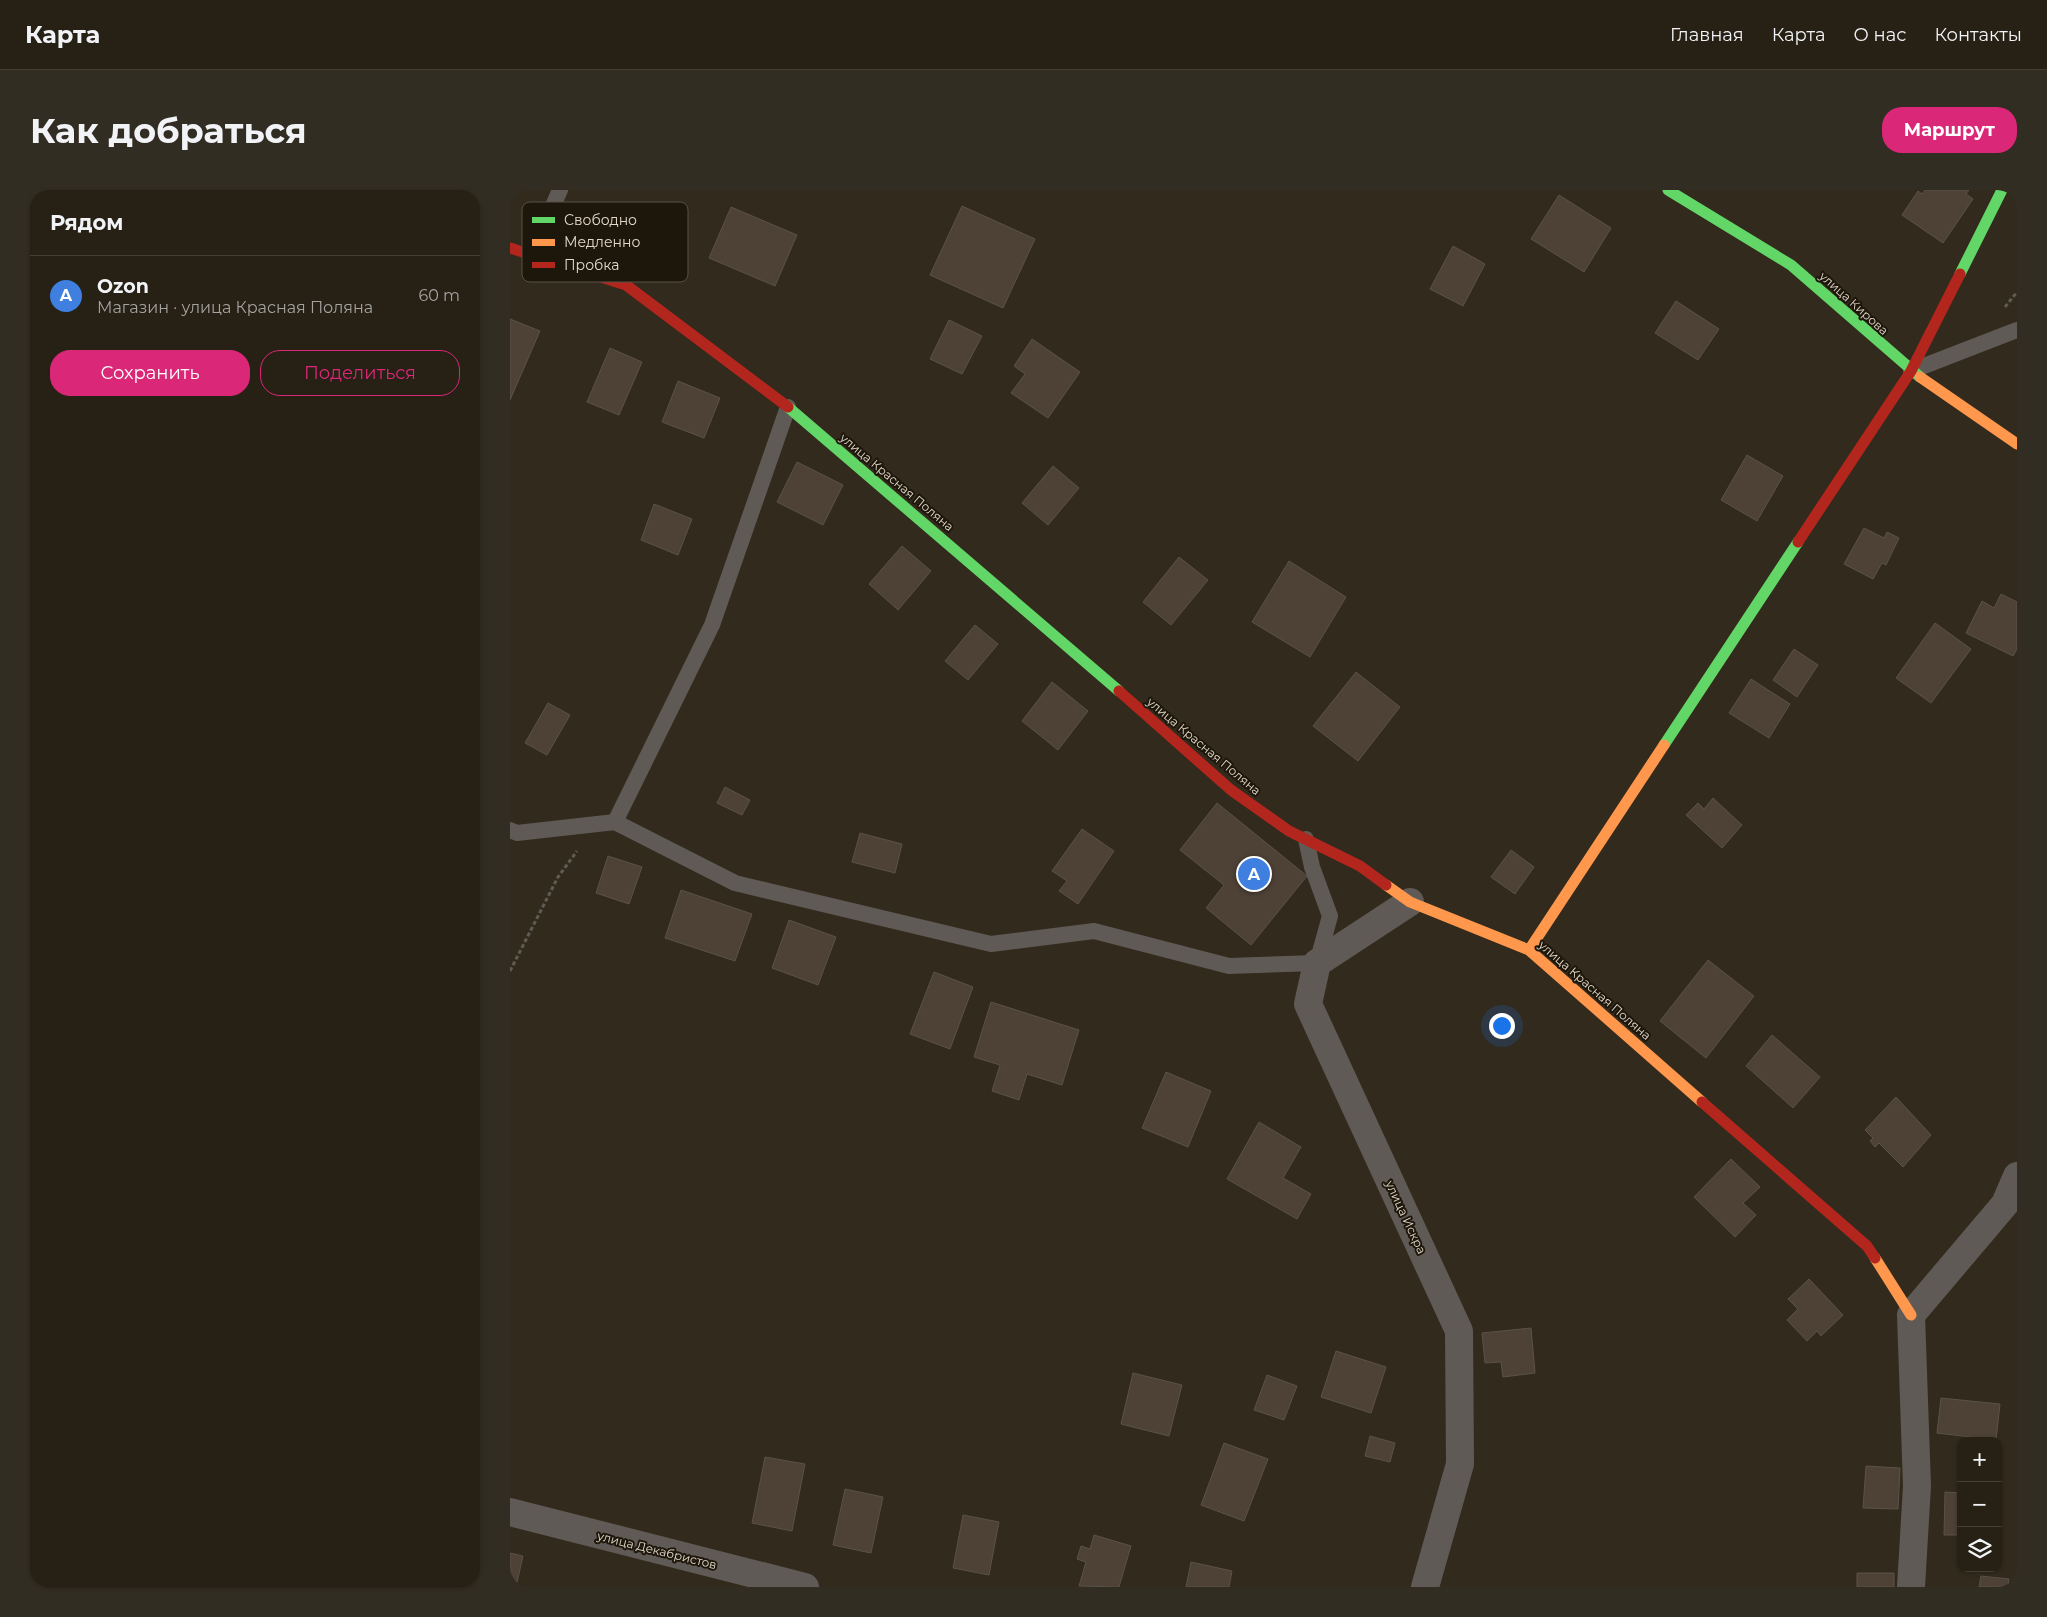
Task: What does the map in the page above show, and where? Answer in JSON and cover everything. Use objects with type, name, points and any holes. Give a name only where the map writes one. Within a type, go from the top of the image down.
[{"type":"street","name":"улица Кирова","points":[[1668,190],[1791,265],[1911,371],[2017,444]]},
{"type":"street","points":[[1529,950],[1911,371],[2002,190]]},
{"type":"street","name":"улица Красная Поляна","points":[[510,248],[522,252]]},
{"type":"street","name":"улица Красная Поляна","points":[[616,282],[626,285],[788,406],[1028,612],[1231,790],[1289,830],[1360,866],[1410,902],[1529,950],[1867,1246],[1911,1315]]},
{"type":"street","points":[[1317,963],[1410,902]]},
{"type":"street","name":"улица Искра","points":[[1317,963],[1308,1004],[1459,1331],[1460,1464],[1425,1587]]},
{"type":"street","points":[[1911,1587],[1917,1486],[1911,1315],[2005,1204],[2017,1176]]},
{"type":"street","name":"улица Декабристов","points":[[510,1512],[805,1587]]},
{"type":"lane","points":[[555,202],[560,190]]},
{"type":"lane","points":[[1911,371],[2017,330]]},
{"type":"lane","points":[[615,822],[712,625],[788,406]]},
{"type":"lane","points":[[510,830],[517,833],[615,822],[735,883],[991,944],[1094,931],[1229,966],[1317,963],[1330,916],[1312,867],[1306,839]]},
{"type":"path","points":[[510,972],[558,877],[596,824]]},
{"type":"building","points":[[1925,190],[1969,190],[1966,194],[1973,199],[1943,243],[1902,215],[1918,191],[1922,194]]},
{"type":"building","points":[[1559,195],[1611,228],[1584,272],[1531,239]]},
{"type":"building","points":[[962,206],[1035,239],[1003,308],[930,275]]},
{"type":"building","points":[[731,207],[797,235],[775,286],[709,258]]},
{"type":"building","points":[[1453,246],[1485,264],[1463,306],[1430,289]]},
{"type":"building","points":[[1676,301],[1719,329],[1698,360],[1655,333]]},
{"type":"building","points":[[510,319],[540,331],[510,400]]},
{"type":"building","points":[[949,320],[982,336],[962,374],[930,359]]},
{"type":"building","points":[[1032,339],[1080,372],[1048,418],[1011,393],[1025,374],[1014,366]]},
{"type":"building","points":[[610,348],[642,362],[619,415],[587,402]]},
{"type":"building","points":[[678,381],[720,398],[704,438],[662,422]]},
{"type":"building","points":[[1747,455],[1783,476],[1757,521],[1721,500]]},
{"type":"building","points":[[797,462],[843,485],[823,525],[777,502]]},
{"type":"building","points":[[1053,466],[1079,488],[1048,525],[1022,503]]},
{"type":"building","points":[[654,504],[692,519],[678,555],[641,540]]},
{"type":"building","points":[[1864,528],[1884,538],[1887,532],[1899,538],[1886,565],[1882,563],[1873,579],[1844,564]]},
{"type":"building","points":[[902,546],[931,571],[898,610],[869,584]]},
{"type":"building","points":[[1179,557],[1208,580],[1171,625],[1143,602]]},
{"type":"building","points":[[1289,561],[1346,597],[1310,657],[1252,622]]},
{"type":"building","points":[[2001,594],[2017,602],[2017,649],[2013,656],[1966,633],[1982,601],[1994,608]]},
{"type":"building","points":[[1935,623],[1971,649],[1931,703],[1896,678]]},
{"type":"building","points":[[975,625],[998,644],[968,680],[945,661]]},
{"type":"building","points":[[1794,649],[1818,665],[1797,697],[1773,680]]},
{"type":"building","points":[[1356,672],[1400,707],[1358,761],[1313,726]]},
{"type":"building","points":[[1751,679],[1790,704],[1769,738],[1729,713]]},
{"type":"building","points":[[1052,682],[1088,711],[1058,750],[1022,721]]},
{"type":"building","points":[[548,703],[570,715],[547,755],[525,743]]},
{"type":"building","points":[[725,787],[750,800],[742,815],[717,803]]},
{"type":"building","points":[[1713,798],[1742,825],[1722,848],[1686,815],[1698,803],[1704,809]]},
{"type":"building","points":[[1217,803],[1307,876],[1251,945],[1206,908],[1224,885],[1180,850]]},
{"type":"building","points":[[1082,829],[1114,851],[1078,904],[1059,891],[1067,881],[1052,871]]},
{"type":"building","points":[[860,833],[902,844],[895,873],[852,862]]},
{"type":"building","points":[[1511,850],[1534,867],[1515,894],[1491,877]]},
{"type":"building","points":[[608,856],[642,867],[629,904],[596,893]]},
{"type":"building","points":[[681,890],[752,914],[735,961],[665,938]]},
{"type":"building","points":[[789,920],[836,937],[818,985],[772,968]]},
{"type":"building","points":[[1708,960],[1754,996],[1706,1058],[1660,1021]]},
{"type":"building","points":[[934,972],[973,987],[950,1049],[910,1034]]},
{"type":"building","points":[[991,1002],[1079,1030],[1062,1085],[1027,1074],[1019,1100],[992,1091],[1000,1065],[974,1057]]},
{"type":"building","points":[[1772,1035],[1820,1077],[1793,1108],[1746,1066]]},
{"type":"building","points":[[1166,1072],[1211,1091],[1188,1147],[1142,1128]]},
{"type":"building","points":[[1896,1097],[1931,1135],[1903,1167],[1879,1143],[1875,1147],[1870,1141],[1873,1138],[1865,1130]]},
{"type":"building","points":[[1259,1122],[1301,1147],[1283,1178],[1311,1194],[1297,1219],[1227,1179]]},
{"type":"building","points":[[1731,1159],[1760,1187],[1743,1203],[1756,1215],[1735,1237],[1694,1197]]},
{"type":"building","points":[[1809,1279],[1843,1315],[1821,1336],[1817,1331],[1807,1341],[1787,1320],[1798,1309],[1788,1299]]},
{"type":"building","points":[[1531,1328],[1535,1373],[1503,1377],[1501,1362],[1485,1363],[1482,1333]]},
{"type":"building","points":[[1336,1351],[1386,1367],[1371,1413],[1321,1397]]},
{"type":"building","points":[[1133,1373],[1182,1385],[1169,1436],[1121,1424]]},
{"type":"building","points":[[1267,1375],[1297,1386],[1284,1420],[1254,1410]]},
{"type":"building","points":[[1941,1398],[2000,1404],[1996,1437],[1971,1437],[1937,1433]]},
{"type":"building","points":[[1370,1436],[1395,1443],[1390,1462],[1365,1456]]},
{"type":"building","points":[[1224,1443],[1268,1459],[1244,1521],[1201,1505]]},
{"type":"building","points":[[765,1457],[805,1464],[792,1531],[752,1523]]},
{"type":"building","points":[[1866,1466],[1900,1468],[1898,1509],[1863,1508]]},
{"type":"building","points":[[845,1489],[883,1497],[871,1553],[833,1545]]},
{"type":"building","points":[[1945,1492],[1957,1493],[1957,1535],[1944,1535]]},
{"type":"building","points":[[963,1515],[999,1522],[989,1575],[953,1568]]},
{"type":"building","points":[[1094,1535],[1131,1546],[1119,1587],[1079,1586],[1086,1562],[1077,1559],[1081,1546],[1090,1549]]},
{"type":"building","points":[[510,1553],[523,1556],[516,1587],[510,1587]]},
{"type":"building","points":[[1191,1562],[1232,1571],[1229,1587],[1186,1587]]},
{"type":"building","points":[[1857,1573],[1894,1573],[1894,1587],[1857,1587]]},
{"type":"building","points":[[1981,1576],[2009,1579],[2008,1587],[1979,1587]]},
{"type":"traffic: fast","points":[[1668,190],[1791,265],[1920,377]]},
{"type":"traffic: fast","points":[[1960,274],[2002,190]]},
{"type":"traffic: fast","points":[[788,407],[1119,691]]},
{"type":"traffic: fast","points":[[1664,745],[1798,542]]},
{"type":"traffic: slow","points":[[1920,377],[2017,444]]},
{"type":"traffic: slow","points":[[1529,950],[1664,745]]},
{"type":"traffic: slow","points":[[1386,885],[1410,902],[1529,950],[1702,1102]]},
{"type":"traffic: slow","points":[[1875,1258],[1911,1315]]},
{"type":"traffic: jam","points":[[510,248],[522,252]]},
{"type":"traffic: jam","points":[[1798,542],[1911,371],[1960,274]]},
{"type":"traffic: jam","points":[[617,282],[626,285],[788,407]]},
{"type":"traffic: jam","points":[[1119,691],[1231,790],[1289,831],[1360,866],[1386,885]]},
{"type":"traffic: jam","points":[[1702,1102],[1867,1246],[1875,1258]]},
{"type":"place","name":"Ozon","points":[[1254,874]]}]
